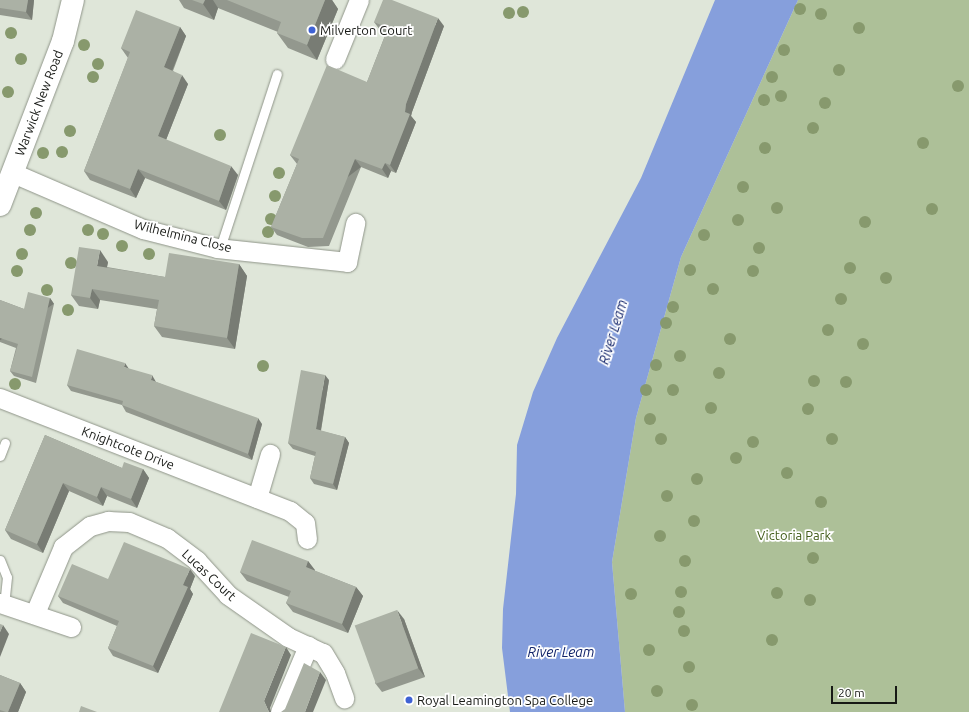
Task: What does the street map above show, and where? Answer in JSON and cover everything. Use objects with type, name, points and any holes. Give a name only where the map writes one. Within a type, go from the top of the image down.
[{"type":"street","name":"Warwick New Road","points":[[0,205],[60,48],[73,0]]},
{"type":"street","points":[[335,59],[360,0]]},
{"type":"street","name":"Wilhelmina Close","points":[[13,173],[143,229],[220,248],[347,262],[355,223]]},
{"type":"street","name":"Knightcote Drive","points":[[0,398],[257,498],[298,517],[305,523],[307,539]]},
{"type":"street","points":[[257,498],[270,454]]},
{"type":"street","name":"Lucas Court","points":[[35,613],[64,547],[90,526],[119,520],[153,529],[197,561],[228,595],[288,637],[323,653],[330,663],[344,698]]},
{"type":"street","points":[[2,603],[35,613],[71,627]]},
{"type":"street","points":[[280,712],[308,646]]},
{"type":"lane","points":[[220,248],[277,74]]},
{"type":"lane","points":[[0,456],[5,443]]},
{"type":"lane","points":[[0,560],[8,577],[2,603]]},
{"type":"green space","name":"Victoria Park","points":[[798,0],[969,0],[969,712],[625,712],[612,562],[636,418],[681,257]]},
{"type":"water","name":"River Leam","points":[[715,0],[798,0],[681,257],[636,418],[612,562],[625,712],[510,712],[502,648],[503,609],[516,494],[517,445],[533,392],[557,338],[641,178]]},
{"type":"building","points":[[0,0],[28,0],[26,12],[0,8]]},
{"type":"building","points":[[192,0],[205,0],[203,4]]},
{"type":"building","points":[[227,0],[325,0],[307,45],[277,33],[281,22]]},
{"type":"building","points":[[383,0],[392,0],[438,18],[406,104],[405,112],[410,114],[390,165],[385,163],[382,169],[355,159],[323,238],[302,238],[271,227],[299,159],[290,155],[327,65],[367,82],[388,28],[374,22]]},
{"type":"building","points":[[136,10],[180,27],[164,67],[182,75],[158,136],[231,166],[219,201],[138,169],[130,189],[84,171],[130,52],[121,48]]},
{"type":"building","points":[[79,247],[100,250],[97,266],[165,277],[169,253],[239,264],[227,338],[154,326],[159,300],[92,289],[90,298],[71,295]]},
{"type":"building","points":[[28,292],[50,298],[32,377],[10,371],[18,344],[0,338],[0,300],[24,309]]},
{"type":"building","points":[[77,349],[125,363],[124,367],[152,375],[151,380],[258,418],[248,454],[122,405],[123,401],[67,385]]},
{"type":"building","points":[[301,370],[325,375],[316,429],[345,437],[333,484],[310,478],[316,452],[288,443]]},
{"type":"building","points":[[45,435],[122,468],[124,462],[143,469],[131,499],[101,487],[97,497],[63,483],[37,544],[5,530]]},
{"type":"building","points":[[252,540],[308,561],[306,567],[356,587],[342,624],[286,603],[291,591],[240,572]]},
{"type":"building","points":[[124,542],[190,569],[183,585],[188,587],[153,666],[108,648],[119,621],[58,596],[72,564],[108,579]]},
{"type":"building","points":[[397,610],[418,668],[376,684],[355,625]]},
{"type":"building","points":[[0,624],[3,625],[0,632]]},
{"type":"building","points":[[251,633],[286,647],[264,701],[269,712],[219,712]]},
{"type":"building","points":[[304,663],[320,672],[305,712],[281,712],[285,709]]},
{"type":"building","points":[[0,675],[20,683],[8,712],[0,710]]},
{"type":"building","points":[[81,706],[97,712],[79,712]]},
{"type":"place","name":"Milverton Court","points":[[312,30]]},
{"type":"place","name":"Royal Leamington Spa College","points":[[409,700]]}]
